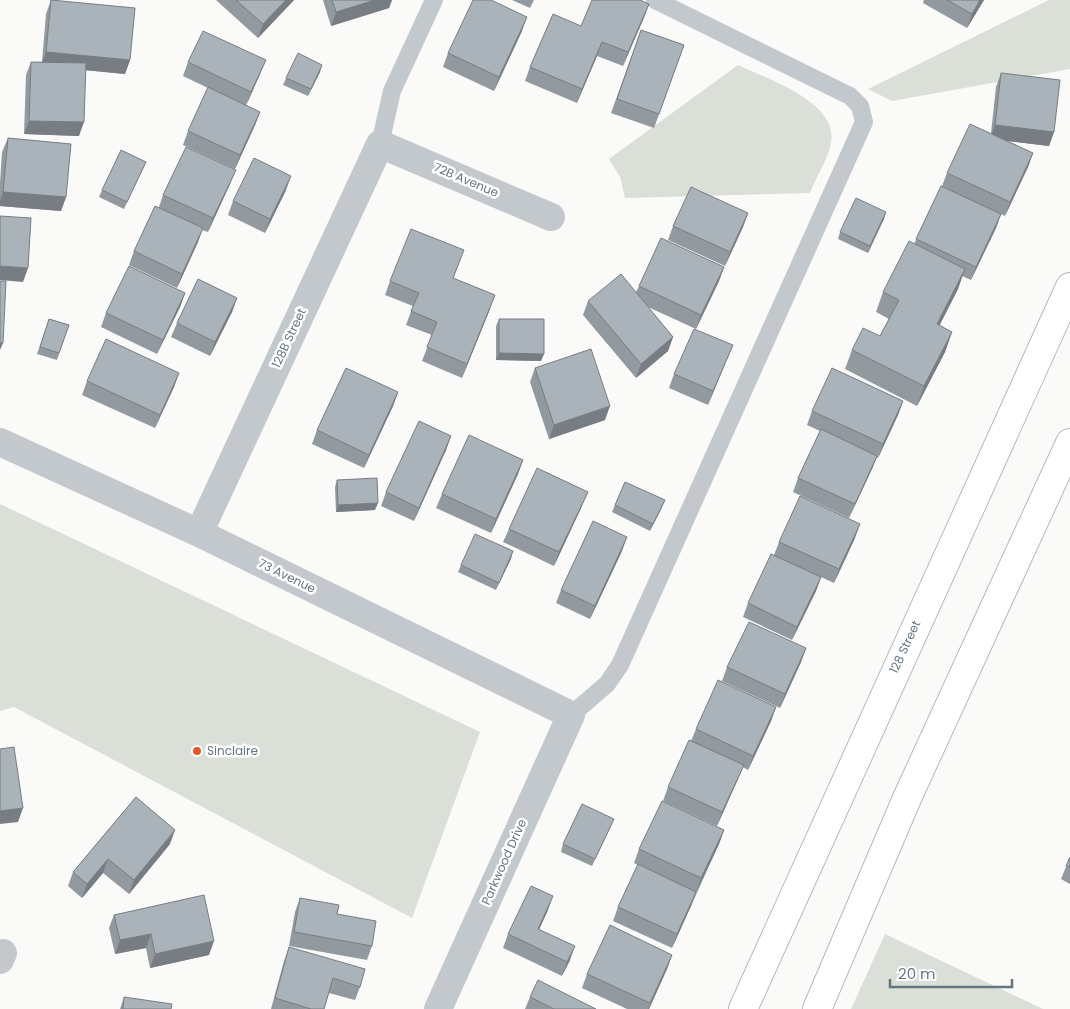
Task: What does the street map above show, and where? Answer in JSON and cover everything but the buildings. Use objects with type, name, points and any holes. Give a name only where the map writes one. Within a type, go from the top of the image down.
[{"type":"main road","name":"128 Street","points":[[743,1009],[1070,287]]},
{"type":"main road","points":[[817,1009],[908,796],[1070,443]]},
{"type":"street","name":"72B Avenue","points":[[380,144],[551,217]]},
{"type":"street","name":"128B Street","points":[[199,533],[380,144]]},
{"type":"street","name":"73 Avenue","points":[[0,442],[199,533],[571,714]]},
{"type":"street","name":"Parkwood Drive","points":[[438,1009],[571,714]]},
{"type":"lane","points":[[380,144],[392,91],[434,0]]},
{"type":"lane","points":[[571,714],[607,684],[620,666],[864,122],[860,106],[850,96],[655,0]]},
{"type":"shaded area","points":[[1049,0],[1070,0],[1070,69],[892,101],[868,89]]},
{"type":"shaded area","points":[[738,65],[798,94],[813,104],[824,115],[830,128],[831,143],[810,193],[625,198],[620,177],[609,159]]},
{"type":"shaded area","points":[[0,504],[480,732],[412,918],[14,707],[0,711]]},
{"type":"shaded area","points":[[885,934],[1043,1009],[851,1009]]},
{"type":"place","name":"Sinclaire","points":[[197,751]]}]
